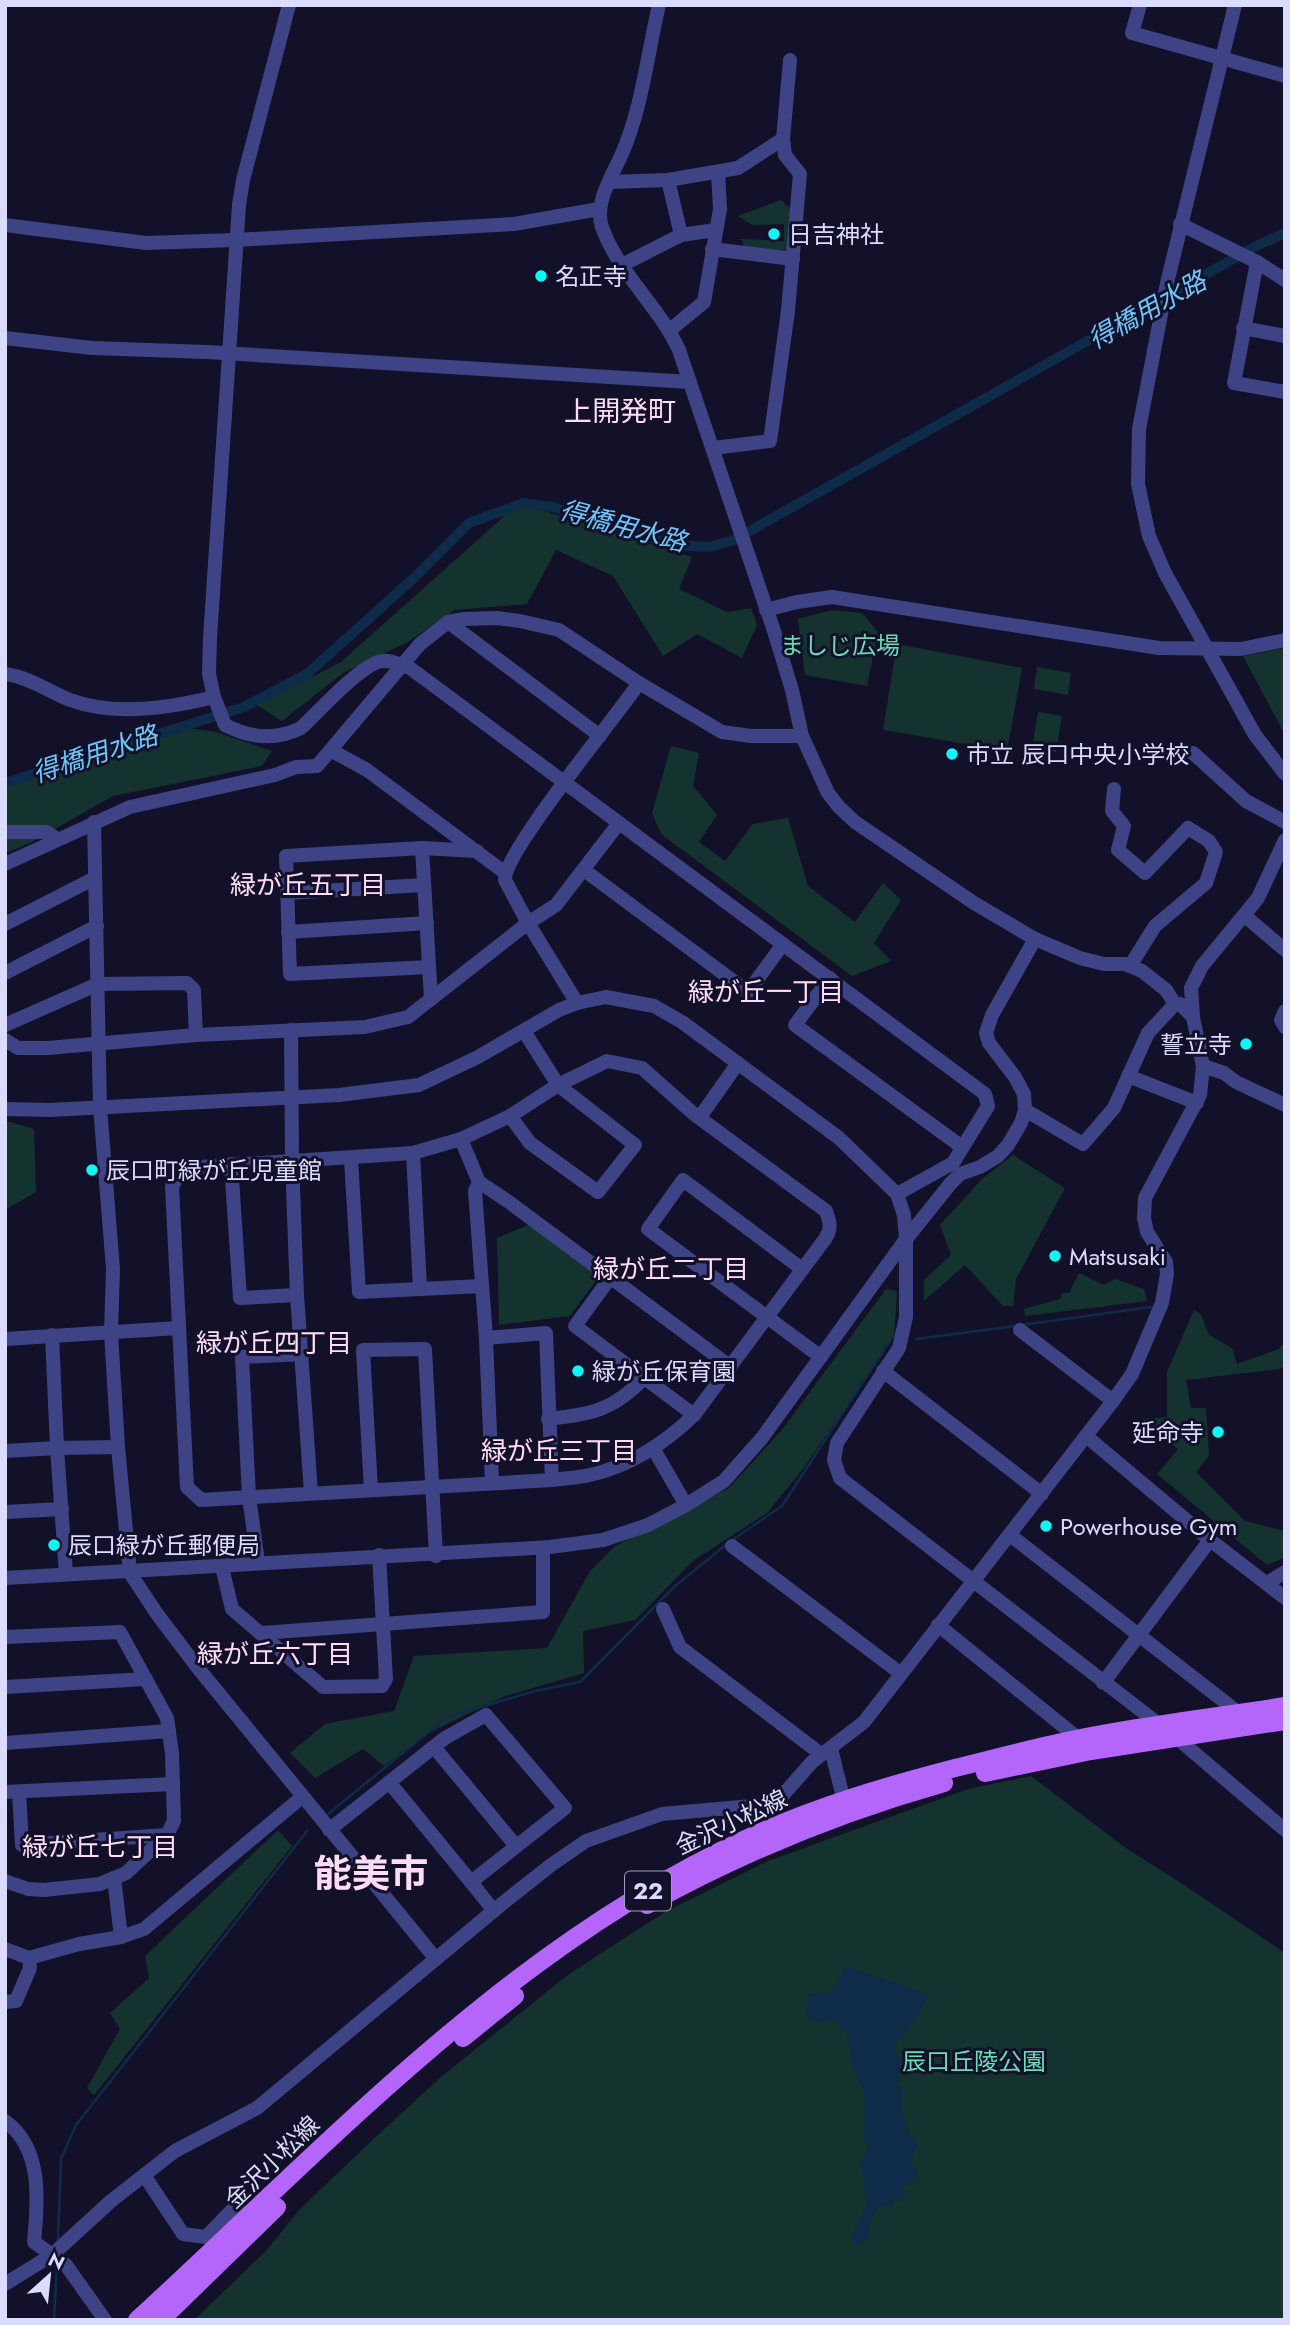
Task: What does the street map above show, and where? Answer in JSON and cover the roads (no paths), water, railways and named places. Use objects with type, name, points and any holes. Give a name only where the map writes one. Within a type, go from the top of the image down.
[{"type":"main road","name":"金沢小松線","points":[[161,2320],[344,2143],[428,2067],[530,1984],[628,1916],[694,1879],[817,1825],[883,1787],[1079,1739],[1285,1706]]},
{"type":"main road","name":"金沢小松線","points":[[137,2320],[351,2121],[473,2013],[571,1940],[672,1877],[739,1842],[846,1807],[1023,1764],[1125,1745],[1285,1721]]},
{"type":"street","points":[[289,5],[243,180],[235,240],[209,657],[209,674],[225,725],[240,733],[260,736],[289,734],[301,728],[379,661],[410,668],[432,683],[985,1094],[988,1106],[953,1163],[897,1194]]},
{"type":"street","points":[[659,5],[636,115],[599,209],[604,232],[622,265],[670,330],[713,448],[766,610],[792,690],[802,736],[828,793],[856,822],[934,876],[1035,940],[1080,958],[1130,967],[1155,980],[1167,990],[1175,1004]]},
{"type":"street","points":[[1140,5],[1132,33],[1285,76]]},
{"type":"street","points":[[1235,5],[1162,307],[1139,429],[1138,484],[1149,536],[1165,573],[1255,735],[1285,774]]},
{"type":"street","points":[[713,448],[770,441],[793,259],[800,174],[785,155],[783,139],[790,60]]},
{"type":"street","points":[[609,182],[668,180],[738,168],[783,139]]},
{"type":"street","points":[[670,330],[704,303],[720,209],[718,172]]},
{"type":"street","points":[[668,180],[681,235]]},
{"type":"street","points":[[5,225],[146,243],[514,224],[599,209]]},
{"type":"street","points":[[1180,224],[1252,260],[1285,280]]},
{"type":"street","points":[[622,265],[681,235],[715,230]]},
{"type":"street","points":[[712,249],[793,259]]},
{"type":"street","points":[[1252,260],[1234,383],[1285,391]]},
{"type":"street","points":[[1243,328],[1285,336]]},
{"type":"street","points":[[5,338],[92,348],[690,382]]},
{"type":"street","points":[[766,610],[832,597],[1159,648],[1241,649],[1285,640]]},
{"type":"street","points":[[5,864],[130,807],[275,775],[296,767],[317,766],[400,664],[447,622],[498,618],[559,630],[639,683],[722,732],[751,736],[802,736]]},
{"type":"street","points":[[447,622],[600,736]]},
{"type":"street","points":[[5,674],[29,680],[71,700],[108,708],[216,703]]},
{"type":"street","points":[[577,1003],[528,923],[505,880],[505,872],[526,835],[639,683]]},
{"type":"street","points":[[331,751],[367,770],[505,872]]},
{"type":"street","points":[[1194,753],[1246,801],[1285,822]]},
{"type":"street","points":[[1114,789],[1112,811],[1125,825],[1118,850],[1145,873],[1188,828],[1209,841],[1216,852],[1206,883],[1155,926],[1130,967]]},
{"type":"street","points":[[94,822],[100,1107],[113,1269],[111,1332],[118,1447],[130,1573],[198,1668],[436,1959]]},
{"type":"street","points":[[5,1040],[18,1048],[69,1047],[195,1035],[365,1027],[408,1017],[528,923],[556,905],[619,823]]},
{"type":"street","points":[[5,832],[46,832],[57,839]]},
{"type":"street","points":[[5,2284],[22,2276],[52,2255],[144,2175],[191,2141],[257,2108],[494,1911],[586,1841],[662,1814],[763,1805],[782,1796],[826,1752],[864,1721],[1113,1401],[1132,1374],[1143,1352],[1162,1303],[1167,1274],[1166,1262],[1147,1232],[1145,1198],[1200,1095],[1203,1066],[1193,1017],[1191,988],[1202,966],[1258,898],[1285,840]]},
{"type":"street","points":[[429,967],[290,974],[286,856],[422,848],[477,852]]},
{"type":"street","points":[[422,848],[431,999]]},
{"type":"street","points":[[584,870],[748,992],[783,944]]},
{"type":"street","points":[[5,924],[95,878]]},
{"type":"street","points":[[287,893],[424,885]]},
{"type":"street","points":[[1245,916],[1285,950]]},
{"type":"street","points":[[288,932],[427,923]]},
{"type":"street","points":[[5,973],[97,926]]},
{"type":"street","points":[[5,1578],[130,1573],[379,1555],[436,1556],[543,1548],[603,1540],[648,1525],[686,1505],[724,1481],[762,1438],[906,1239],[960,1174],[980,1167],[998,1156],[1008,1145],[1021,1123],[1025,1110],[1024,1094],[985,1033],[992,1015],[1035,940]]},
{"type":"street","points":[[830,978],[795,1025],[962,1147]]},
{"type":"street","points":[[5,1025],[99,984],[187,983],[194,990],[195,1035]]},
{"type":"street","points":[[5,1109],[27,1111],[339,1095],[419,1085],[478,1058],[559,1010],[577,1003],[606,997],[654,1006],[682,1022],[839,1138],[897,1194],[904,1214],[906,1239],[906,1317],[899,1348],[837,1443],[834,1460],[840,1478],[1178,1739],[1285,1830]]},
{"type":"street","points":[[1025,1110],[1083,1144],[1114,1108],[1149,1033],[1175,1004]]},
{"type":"street","points":[[1175,1004],[1180,1004],[1193,1017]]},
{"type":"street","points":[[1285,1011],[1281,1020],[1285,1027]]},
{"type":"street","points":[[291,1030],[292,1161],[311,1493]]},
{"type":"street","points":[[510,1116],[530,1143],[598,1192],[635,1145],[558,1085],[524,1031]]},
{"type":"street","points":[[607,1061],[642,1068],[700,1117],[826,1211],[830,1223],[829,1234],[694,1415],[675,1434],[623,1464],[590,1476],[552,1480],[201,1500],[187,1487],[178,1328],[172,1186],[184,1168],[413,1153],[461,1139],[510,1116],[558,1085],[607,1061]]},
{"type":"street","points":[[700,1117],[738,1063]]},
{"type":"street","points":[[1203,1066],[1224,1073],[1236,1083],[1285,1105]]},
{"type":"street","points":[[1128,1076],[1197,1103]]},
{"type":"street","points":[[461,1139],[479,1182],[731,1367]]},
{"type":"street","points":[[413,1153],[419,1289]]},
{"type":"street","points":[[351,1159],[359,1292],[482,1286]]},
{"type":"street","points":[[231,1164],[240,1298],[298,1295]]},
{"type":"street","points":[[802,1269],[683,1180],[648,1228],[821,1357]]},
{"type":"street","points":[[479,1182],[475,1191],[486,1338],[492,1482]]},
{"type":"street","points":[[610,1278],[575,1326],[694,1415]]},
{"type":"street","points":[[5,1339],[178,1328]]},
{"type":"street","points":[[1020,1330],[1113,1401]]},
{"type":"street","points":[[486,1338],[546,1333],[552,1480]]},
{"type":"street","points":[[52,1335],[66,1574]]},
{"type":"street","points":[[371,1489],[363,1350],[425,1349],[436,1556]]},
{"type":"street","points":[[258,1562],[249,1497],[243,1357],[303,1353]]},
{"type":"street","points":[[884,1371],[1042,1494]]},
{"type":"street","points":[[548,1419],[592,1413],[627,1396],[643,1378]]},
{"type":"street","points":[[1086,1436],[1210,1540],[1285,1598]]},
{"type":"street","points":[[5,1451],[118,1447]]},
{"type":"street","points":[[653,1448],[686,1505]]},
{"type":"street","points":[[5,1512],[62,1509]]},
{"type":"street","points":[[1010,1535],[1239,1713]]},
{"type":"street","points":[[1103,1683],[1210,1540]]},
{"type":"street","points":[[733,1546],[900,1674]]},
{"type":"street","points":[[262,1633],[543,1612],[543,1548]]},
{"type":"street","points":[[222,1567],[232,1609],[323,1687],[382,1686],[386,1679],[379,1555]]},
{"type":"street","points":[[1267,1583],[1285,1572]]},
{"type":"street","points":[[663,1609],[680,1647],[826,1752],[846,1807]]},
{"type":"street","points":[[938,1625],[1079,1739]]},
{"type":"street","points":[[5,1637],[120,1632],[167,1718],[174,1821],[167,1835],[126,1873],[100,1884],[44,1890],[28,1889],[5,1881]]},
{"type":"street","points":[[5,1687],[146,1679]]},
{"type":"street","points":[[330,1830],[434,1746],[486,1715],[565,1808],[471,1882]]},
{"type":"street","points":[[5,1743],[169,1731]]},
{"type":"street","points":[[434,1746],[516,1846]]},
{"type":"street","points":[[389,1782],[494,1911]]},
{"type":"street","points":[[167,1835],[22,1845],[12,1792],[173,1784]]},
{"type":"street","points":[[5,1949],[29,1958],[79,1944],[121,1937],[144,1929],[302,1797]]},
{"type":"street","points":[[114,1878],[121,1937]]},
{"type":"street","points":[[5,2002],[16,2001],[30,1968],[29,1958]]},
{"type":"street","points":[[5,2121],[14,2127],[23,2140],[34,2171],[37,2206],[34,2242],[66,2265],[105,2320]]},
{"type":"street","points":[[144,2175],[183,2234],[206,2238],[232,2210],[251,2215]]},
{"type":"water","points":[[845,1966],[931,1995],[893,2047],[903,2064],[897,2085],[904,2090],[904,2119],[918,2145],[909,2163],[917,2169],[918,2179],[904,2185],[901,2191],[907,2196],[903,2201],[894,2200],[892,2206],[876,2211],[869,2236],[858,2246],[850,2240],[867,2205],[863,2185],[865,2176],[860,2167],[868,2147],[864,2138],[864,2091],[852,2065],[848,2036],[834,2020],[819,2023],[805,2017],[810,1993],[823,1995],[835,1987]]},
{"type":"waterway","name":"得橋用水路","points":[[5,783],[244,707],[307,674],[414,578],[469,523],[524,503],[553,507],[672,545],[708,547],[732,541],[1258,245],[1285,233]]},
{"type":"waterway","points":[[1022,1325],[1151,1307]]},
{"type":"waterway","points":[[916,1339],[1016,1326]]},
{"type":"waterway","points":[[732,1540],[782,1506],[887,1345]]},
{"type":"waterway","points":[[328,1814],[447,1717],[535,1691],[580,1682],[674,1587],[727,1544]]},
{"type":"waterway","points":[[58,2241],[61,2159],[76,2125],[307,1831]]},
{"type":"waterway","points":[[54,2320],[57,2265]]},
{"type":"place","name":"日吉神社","points":[[774,234]]},
{"type":"place","name":"名正寺","points":[[541,276]]},
{"type":"place","name":"市立 辰口中央小学校","points":[[952,754]]},
{"type":"place","name":"誓立寺","points":[[1246,1044]]},
{"type":"place","name":"辰口町緑が丘児童館","points":[[92,1170]]},
{"type":"place","name":"Matsusaki","points":[[1055,1256]]},
{"type":"place","name":"緑が丘保育園","points":[[578,1371]]},
{"type":"place","name":"延命寺","points":[[1218,1432]]},
{"type":"place","name":"Powerhouse Gym","points":[[1046,1526]]},
{"type":"place","name":"辰口緑が丘郵便局","points":[[54,1545]]},
{"type":"district","name":"上開発町","points":[[620,411]]},
{"type":"district","name":"緑が丘五丁目","points":[[308,885]]},
{"type":"district","name":"緑が丘一丁目","points":[[766,992]]},
{"type":"district","name":"緑が丘二丁目","points":[[671,1269]]},
{"type":"district","name":"緑が丘四丁目","points":[[274,1343]]},
{"type":"district","name":"緑が丘三丁目","points":[[559,1451]]},
{"type":"district","name":"緑が丘六丁目","points":[[275,1654]]},
{"type":"district","name":"緑が丘七丁目","points":[[100,1847]]},
{"type":"district","name":"能美市","points":[[371,1873]]},
{"type":"park label","name":"ましじ広場","points":[[840,645]]},
{"type":"park label","name":"辰口丘陵公園","points":[[974,2061]]}]
